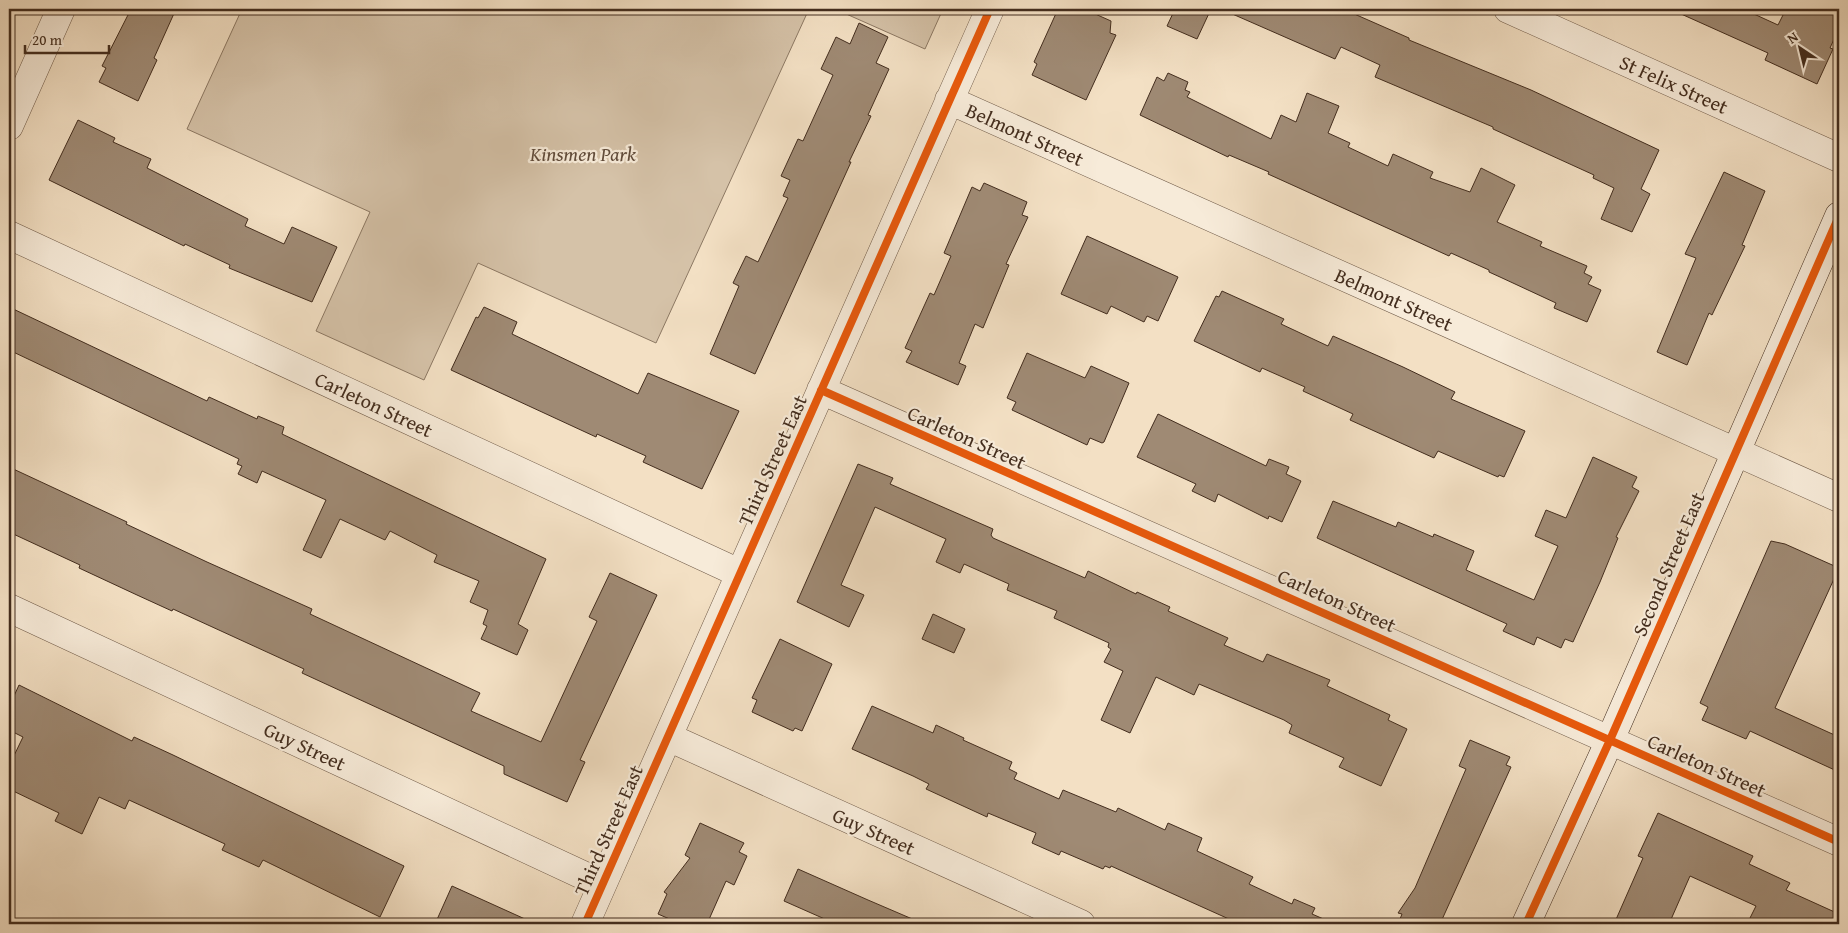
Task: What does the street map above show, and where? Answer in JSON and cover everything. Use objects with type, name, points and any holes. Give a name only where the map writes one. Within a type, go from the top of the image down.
[{"type":"street","points":[[9,126],[61,9]]},
{"type":"street","name":"Third Street East","points":[[585,924],[990,9]]},
{"type":"street","name":"St Felix Street","points":[[1508,9],[1839,158]]},
{"type":"street","name":"Belmont Street","points":[[949,100],[1839,498]]},
{"type":"street","name":"Second Street East","points":[[1526,924],[1610,740],[1839,216]]},
{"type":"street","name":"Carleton Street","points":[[9,235],[739,573]]},
{"type":"street","name":"Carleton Street","points":[[821,390],[1839,842]]},
{"type":"street","name":"Guy Street","points":[[9,608],[602,884]]},
{"type":"street","name":"Guy Street","points":[[668,737],[1081,924]]},
{"type":"green space","name":"Kinsmen Park","points":[[242,9],[809,9],[656,343],[478,263],[424,380],[316,331],[370,212],[187,129]]},
{"type":"green space","points":[[835,9],[943,9],[925,49]]},
{"type":"building","points":[[131,9],[176,9],[154,58],[157,60],[138,101],[99,82],[106,68],[102,66]]},
{"type":"building","points":[[1058,9],[1084,9],[1111,21],[1110,33],[1116,35],[1086,100],[1032,75],[1037,64],[1034,62]]},
{"type":"building","points":[[1175,9],[1211,9],[1197,39],[1167,26]]},
{"type":"building","points":[[1221,9],[1343,9],[1409,38],[1409,40],[1531,90],[1659,150],[1641,189],[1650,194],[1632,232],[1601,219],[1614,188],[1593,178],[1594,175],[1493,129],[1493,127],[1375,77],[1380,65],[1341,47],[1335,59]]},
{"type":"building","points":[[1670,9],[1743,9],[1778,25],[1786,9],[1839,9],[1839,28],[1830,48],[1833,49],[1817,84],[1765,60],[1768,53]]},
{"type":"building","points":[[859,23],[888,37],[876,63],[889,69],[868,115],[871,116],[849,162],[851,162],[755,374],[710,354],[739,286],[733,283],[746,256],[758,262],[788,198],[783,196],[790,180],[781,176],[798,139],[803,141],[833,75],[821,69],[836,37],[850,44]]},
{"type":"building","points":[[1168,73],[1188,82],[1185,90],[1190,92],[1187,97],[1271,139],[1281,115],[1296,122],[1307,93],[1339,106],[1328,133],[1350,143],[1348,147],[1388,166],[1393,154],[1433,172],[1430,178],[1470,192],[1481,168],[1515,185],[1497,222],[1542,242],[1540,246],[1587,266],[1584,273],[1592,277],[1588,284],[1601,290],[1587,322],[1554,308],[1556,303],[1489,272],[1489,270],[1451,253],[1449,256],[1268,174],[1269,172],[1229,155],[1228,157],[1140,115],[1157,77],[1164,81]]},
{"type":"building","points":[[78,120],[115,138],[113,142],[151,159],[147,168],[248,219],[245,226],[284,244],[292,227],[337,247],[312,302],[229,268],[230,265],[185,244],[184,246],[49,180]]},
{"type":"building","points":[[1724,172],[1765,191],[1742,245],[1745,246],[1712,315],[1709,313],[1687,365],[1657,352],[1696,258],[1685,254]]},
{"type":"building","points":[[984,183],[1027,202],[1022,215],[1028,217],[1006,264],[1009,265],[983,328],[975,324],[959,363],[966,366],[958,385],[906,362],[912,351],[905,348],[930,293],[934,295],[951,256],[944,253],[972,187],[980,191]]},
{"type":"building","points":[[1087,236],[1178,277],[1158,321],[1147,316],[1144,322],[1111,306],[1107,314],[1061,294]]},
{"type":"building","points":[[1222,291],[1284,319],[1281,324],[1328,346],[1333,336],[1403,367],[1455,392],[1451,399],[1525,431],[1504,477],[1499,475],[1498,477],[1438,451],[1434,458],[1350,420],[1353,414],[1303,391],[1305,387],[1262,368],[1260,372],[1194,341],[1216,296],[1219,297]]},
{"type":"building","points":[[9,307],[207,401],[209,397],[257,419],[258,416],[284,427],[282,434],[546,559],[518,624],[528,630],[517,655],[481,639],[487,626],[483,624],[488,610],[470,602],[479,581],[434,562],[437,555],[390,531],[385,540],[340,519],[321,558],[303,550],[326,500],[262,471],[257,483],[238,474],[242,466],[237,464],[239,459],[9,350]]},
{"type":"building","points":[[484,307],[517,322],[512,334],[638,394],[648,373],[739,411],[702,489],[643,462],[646,456],[597,434],[596,437],[451,370],[476,317],[478,318]]},
{"type":"building","points":[[1027,353],[1085,378],[1091,366],[1129,383],[1104,442],[1102,443],[1090,438],[1087,445],[1012,410],[1016,402],[1007,398]]},
{"type":"building","points":[[1158,414],[1266,466],[1269,459],[1289,467],[1286,474],[1301,481],[1282,522],[1269,516],[1268,519],[1218,494],[1215,502],[1192,491],[1196,484],[1137,457]]},
{"type":"building","points":[[1593,457],[1637,477],[1632,487],[1639,491],[1616,537],[1618,538],[1600,582],[1573,642],[1565,639],[1561,648],[1537,637],[1534,645],[1503,631],[1507,624],[1317,538],[1333,501],[1396,527],[1398,522],[1433,537],[1434,534],[1474,551],[1466,570],[1534,600],[1558,546],[1535,536],[1546,510],[1566,518]]},
{"type":"building","points":[[858,464],[893,478],[890,484],[993,529],[991,535],[993,538],[1085,578],[1088,571],[1136,594],[1137,592],[1170,607],[1168,611],[1228,638],[1224,645],[1263,662],[1267,654],[1330,680],[1327,686],[1390,715],[1388,720],[1407,729],[1381,786],[1339,767],[1344,758],[1289,733],[1292,725],[1284,720],[1199,684],[1194,695],[1156,677],[1130,733],[1101,720],[1123,671],[1104,662],[1111,649],[1108,647],[1109,643],[1054,618],[1057,611],[1007,590],[1009,584],[964,564],[960,573],[936,562],[946,539],[875,507],[841,585],[864,595],[849,627],[797,602]]},
{"type":"building","points":[[9,467],[207,562],[312,609],[310,614],[480,693],[471,711],[541,742],[597,621],[589,617],[610,573],[657,595],[580,760],[585,762],[567,802],[504,774],[504,766],[302,673],[304,669],[173,609],[172,611],[137,595],[79,568],[80,565],[9,532]]},
{"type":"building","points":[[1771,541],[1785,544],[1839,568],[1775,708],[1839,737],[1839,772],[1750,731],[1746,739],[1702,720],[1708,707],[1700,703]]},
{"type":"building","points":[[933,614],[965,629],[954,653],[922,639]]},
{"type":"building","points":[[780,639],[832,664],[802,731],[795,728],[793,731],[752,712],[757,700],[752,698]]},
{"type":"building","points":[[19,685],[132,741],[134,737],[404,866],[380,917],[263,860],[259,867],[222,850],[225,844],[129,800],[125,809],[99,797],[82,834],[55,821],[59,813],[9,789],[9,766],[23,737],[9,730],[9,707]]},
{"type":"building","points":[[872,706],[933,733],[936,725],[964,738],[963,740],[1012,762],[1009,769],[1017,773],[1014,779],[1059,799],[1063,790],[1116,812],[1118,808],[1165,830],[1168,823],[1202,838],[1197,851],[1253,877],[1249,884],[1292,904],[1294,899],[1315,908],[1312,914],[1335,924],[1240,924],[1111,866],[1110,868],[1105,866],[1103,869],[1061,851],[1059,855],[1032,843],[1036,833],[988,813],[987,817],[926,789],[929,784],[852,749]]},
{"type":"building","points":[[1470,740],[1510,757],[1506,765],[1511,767],[1440,924],[1398,924],[1402,914],[1398,913],[1415,888],[1466,769],[1459,766]]},
{"type":"building","points":[[1658,813],[1753,856],[1749,864],[1790,883],[1786,890],[1839,914],[1839,924],[1747,924],[1756,906],[1690,876],[1669,924],[1614,924],[1643,858],[1638,856]]},
{"type":"building","points":[[700,823],[744,843],[739,852],[747,856],[734,885],[726,881],[707,924],[681,924],[658,914],[667,894],[664,892],[690,858],[685,855]]},
{"type":"building","points":[[798,869],[924,924],[836,924],[784,901]]},
{"type":"building","points":[[452,886],[536,924],[435,924]]},
{"type":"cycle path","points":[[585,924],[990,9]]},
{"type":"cycle path","points":[[1526,924],[1610,740],[1839,216]]},
{"type":"cycle path","points":[[821,390],[1839,842]]}]
